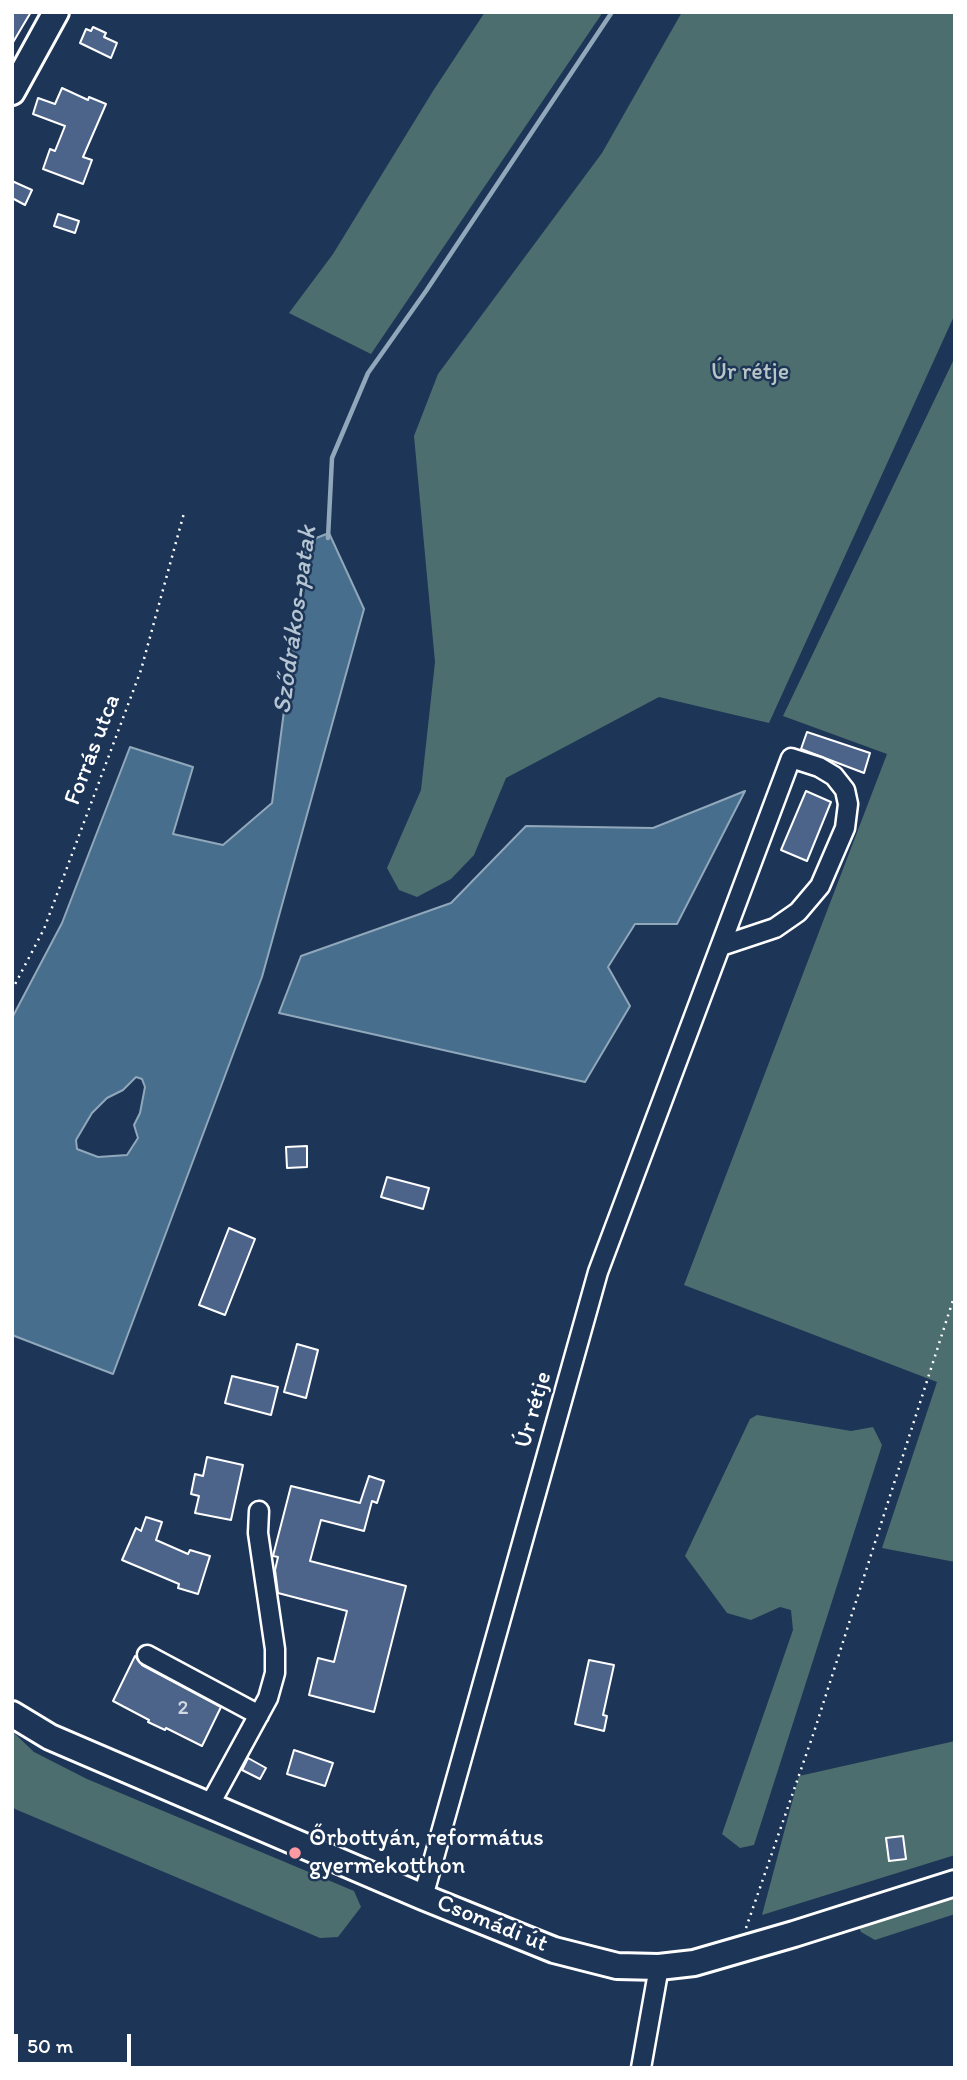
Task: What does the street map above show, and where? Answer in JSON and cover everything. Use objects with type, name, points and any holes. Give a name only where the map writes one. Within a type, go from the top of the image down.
[{"type":"main road","points":[[12,92],[56,12]]},
{"type":"main road","name":"Csomádi út","points":[[12,1714],[50,1737],[423,1897],[554,1950],[617,1966],[659,1967],[694,1963],[955,1883]]},
{"type":"street","name":"Úr rétje","points":[[423,1897],[598,1272],[791,758],[819,767],[834,776],[845,790],[848,804],[845,828],[820,886],[798,912],[775,928],[721,946]]},
{"type":"street","points":[[209,1806],[268,1698],[275,1673],[275,1649],[258,1533],[259,1510]]},
{"type":"street","points":[[147,1655],[259,1715]]},
{"type":"street","points":[[641,2068],[659,1967]]},
{"type":"path","name":"Forrás utca","points":[[12,990],[44,929],[141,670],[184,513]]},
{"type":"path","points":[[738,1951],[814,1732],[955,1294]]},
{"type":"green space","points":[[485,12],[603,12],[371,354],[289,313],[333,254]]},
{"type":"green space","name":"Úr rétje","points":[[682,12],[955,12],[955,314],[769,723],[659,697],[506,778],[474,855],[451,879],[417,897],[399,890],[387,868],[421,790],[435,662],[414,436],[438,374],[602,153]]},
{"type":"green space","points":[[955,357],[955,1562],[882,1548],[937,1382],[684,1285],[887,754],[783,716]]},
{"type":"green space","points":[[757,1415],[851,1431],[873,1427],[882,1445],[754,1845],[740,1848],[722,1834],[793,1630],[791,1610],[780,1607],[751,1620],[727,1613],[685,1556],[750,1419]]},
{"type":"green space","points":[[12,1731],[34,1752],[87,1779],[354,1891],[361,1907],[338,1937],[320,1938],[15,1809],[12,1804]]},
{"type":"green space","points":[[955,1741],[955,1855],[762,1915],[799,1776]]},
{"type":"green space","points":[[955,1897],[955,1914],[875,1940],[861,1932],[859,1927]]},
{"type":"water","points":[[329,533],[364,609],[262,977],[113,1374],[12,1335],[12,1018],[62,923],[130,747],[193,767],[173,834],[223,845],[272,803],[306,542]],"holes":[[[136,1077],[142,1079],[145,1087],[140,1113],[134,1125],[138,1138],[127,1155],[98,1157],[77,1149],[76,1140],[92,1113],[107,1098],[123,1090]]]},
{"type":"water","points":[[745,791],[677,924],[635,924],[608,967],[630,1006],[585,1082],[279,1013],[301,956],[451,903],[526,826],[653,828]]},
{"type":"building","points":[[12,12],[31,12],[12,44]]},
{"type":"building","points":[[93,27],[106,33],[104,37],[117,43],[111,58],[80,43],[86,29],[91,31]]},
{"type":"building","points":[[62,88],[88,100],[89,97],[106,104],[83,157],[92,160],[83,184],[43,169],[50,149],[55,151],[65,126],[33,114],[38,98],[55,104]]},
{"type":"building","points":[[12,181],[32,190],[25,205],[12,198]]},
{"type":"building","points":[[58,214],[79,221],[75,233],[54,226]]},
{"type":"building","points":[[807,732],[870,753],[864,773],[801,749]]},
{"type":"building","points":[[806,791],[831,802],[807,861],[781,850]]},
{"type":"building","points":[[307,1146],[307,1167],[287,1168],[286,1147]]},
{"type":"building","points":[[387,1177],[429,1188],[423,1209],[381,1197]]},
{"type":"building","points":[[229,1228],[255,1239],[225,1315],[199,1305]]},
{"type":"building","points":[[297,1344],[318,1350],[306,1398],[284,1392]]},
{"type":"building","points":[[232,1376],[278,1387],[271,1415],[225,1403]]},
{"type":"building","points":[[207,1457],[243,1465],[231,1520],[195,1513],[199,1496],[191,1494],[195,1474],[203,1476]]},
{"type":"building","points":[[369,1476],[384,1481],[377,1503],[372,1501],[364,1531],[321,1520],[310,1561],[406,1586],[374,1712],[309,1695],[318,1658],[334,1662],[347,1611],[278,1593],[275,1570],[278,1557],[273,1556],[291,1486],[360,1503]]},
{"type":"building","points":[[146,1517],[162,1522],[156,1540],[188,1554],[190,1550],[210,1556],[198,1594],[178,1588],[179,1584],[122,1560],[136,1528],[141,1531]]},
{"type":"building","points":[[135,1656],[142,1665],[221,1707],[202,1746],[148,1722],[149,1720],[113,1701]]},
{"type":"building","points":[[589,1660],[614,1665],[603,1715],[607,1716],[604,1731],[575,1724]]},
{"type":"building","points":[[294,1750],[333,1763],[325,1786],[287,1774]]},
{"type":"building","points":[[248,1758],[266,1768],[260,1779],[242,1770]]},
{"type":"building","points":[[903,1836],[906,1859],[889,1861],[886,1838]]},
{"type":"waterway","name":"Sződrákos-patak","points":[[328,538],[332,458],[368,373],[426,291],[612,12]]},
{"type":"place","name":"Őrbottyán, református gyermekotthon","points":[[295,1853]]}]
